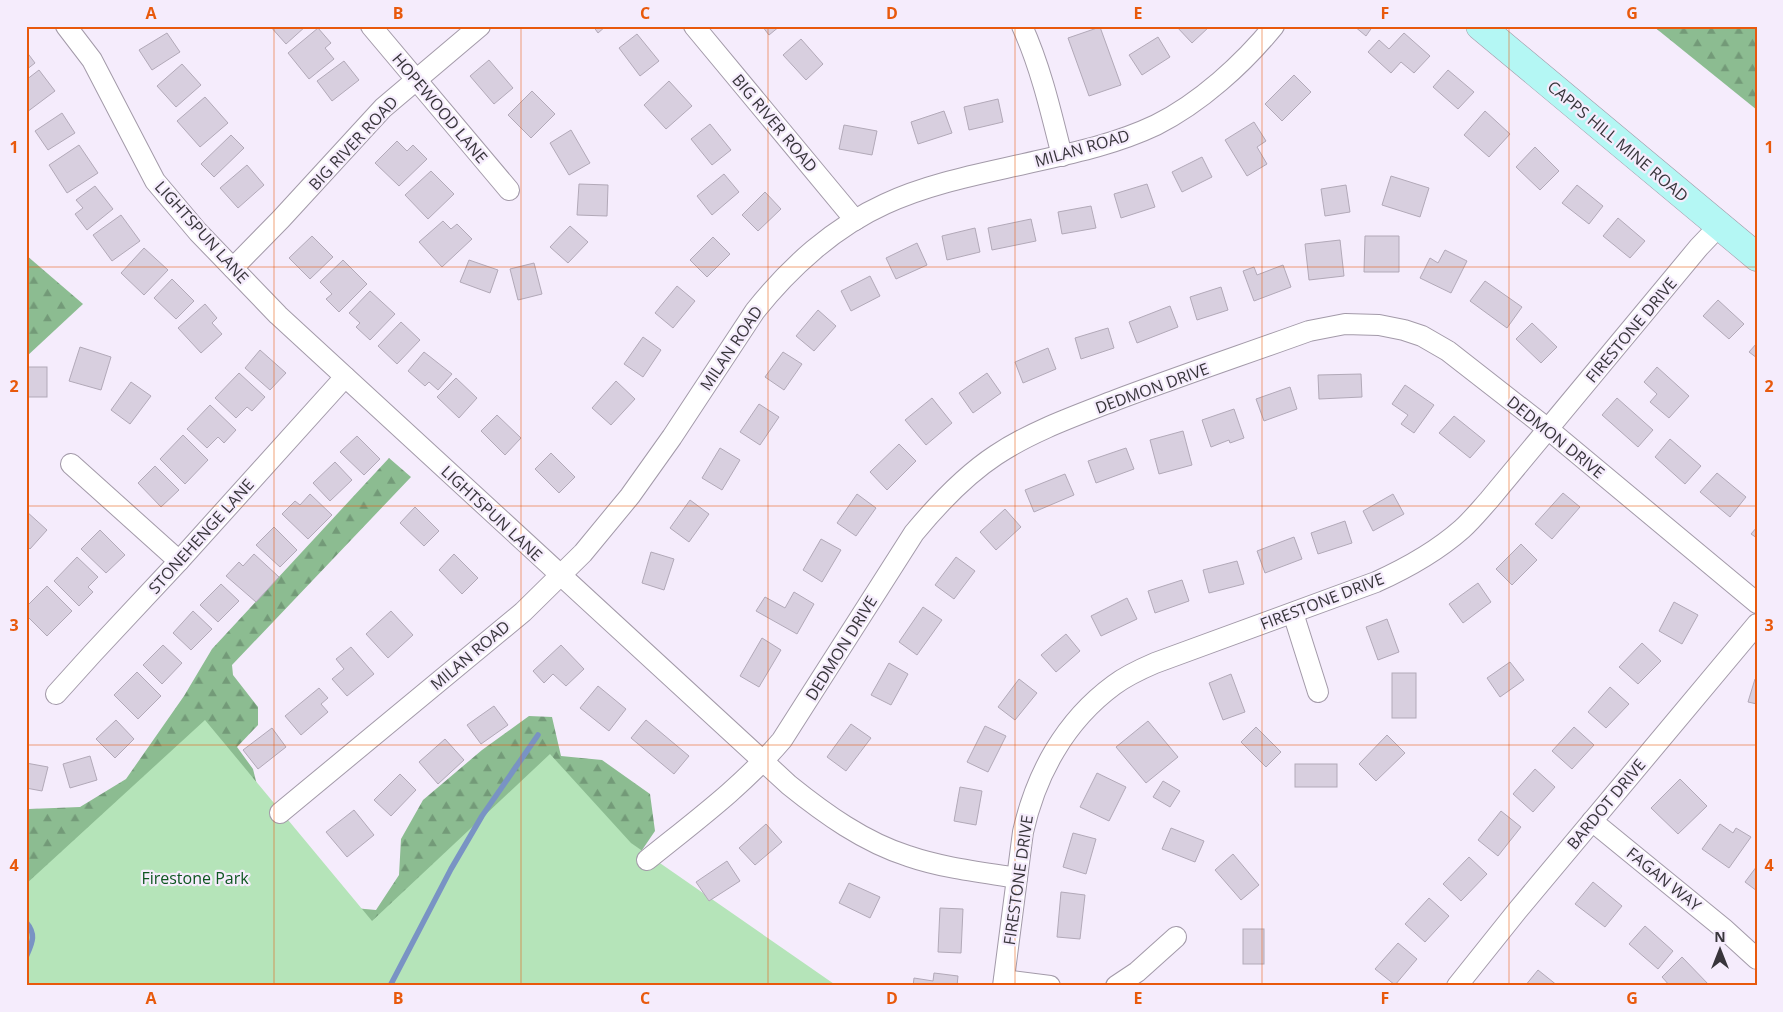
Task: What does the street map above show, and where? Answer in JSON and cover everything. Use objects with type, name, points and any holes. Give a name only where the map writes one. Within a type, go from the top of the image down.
[{"type":"street","name":"LIGHTSPUN LANE","points":[[66,26],[92,60],[155,181],[198,232],[278,315],[478,498],[560,576],[790,785],[819,809],[848,828],[886,848],[906,856],[939,865],[1017,878]]},
{"type":"street","name":"HOPEWOOD LANE","points":[[371,26],[509,190]]},
{"type":"street","name":"BIG RIVER ROAD","points":[[233,268],[281,219],[383,108],[480,26]]},
{"type":"street","name":"BIG RIVER ROAD","points":[[694,26],[855,220]]},
{"type":"street","points":[[1022,26],[1036,57],[1062,156]]},
{"type":"street","name":"MILAN ROAD","points":[[280,813],[515,618],[583,553],[630,496],[672,437],[755,311],[769,293],[803,259],[855,220],[885,204],[933,186],[1095,148],[1156,125],[1224,78],[1274,26]]},
{"type":"street","name":"CAPPS HILL MINE ROAD","points":[[1480,26],[1757,257]]},
{"type":"street","name":"FIRESTONE DRIVE","points":[[1003,983],[1023,832],[1028,808],[1044,768],[1059,742],[1074,722],[1115,684],[1155,663],[1376,582],[1406,568],[1431,553],[1462,529],[1482,508],[1699,247],[1719,226]]},
{"type":"street","name":"DEDMON DRIVE","points":[[647,860],[741,783],[782,740],[909,541],[937,506],[974,471],[1026,437],[1075,416],[1309,332],[1357,323],[1387,326],[1422,336],[1448,351],[1482,376],[1757,603]]},
{"type":"street","name":"STONEHENGE LANE","points":[[56,694],[180,561],[345,377]]},
{"type":"street","points":[[71,464],[180,561]]},
{"type":"street","points":[[1293,613],[1318,692]]},
{"type":"street","name":"BARDOT DRIVE","points":[[1457,986],[1757,624]]},
{"type":"street","name":"FAGAN WAY","points":[[1592,821],[1723,928],[1757,959]]},
{"type":"street","points":[[1116,986],[1137,972],[1176,937]]},
{"type":"street","points":[[1003,983],[1050,986]]},
{"type":"green space","points":[[1653,26],[1757,26],[1757,110]]},
{"type":"green space","points":[[26,255],[83,304],[26,357]]},
{"type":"green space","name":"Firestone Park","points":[[389,458],[411,477],[232,665],[233,675],[258,707],[258,725],[237,747],[253,769],[265,817],[354,908],[376,910],[399,875],[401,839],[423,800],[482,750],[529,716],[552,717],[561,756],[602,760],[650,794],[655,831],[638,856],[830,986],[26,986],[26,807],[29,809],[80,807],[126,779],[184,696],[212,649]]},
{"type":"green space","name":"Firestone Park","points":[[205,720],[372,921],[550,754],[631,843],[837,986],[26,986],[26,884]]},
{"type":"building","points":[[270,26],[306,26],[286,44]]},
{"type":"building","points":[[593,26],[606,26],[598,33]]},
{"type":"building","points":[[762,26],[780,26],[769,35]]},
{"type":"building","points":[[1176,26],[1210,26],[1192,43]]},
{"type":"building","points":[[1354,26],[1373,26],[1366,36]]},
{"type":"building","points":[[1100,27],[1121,85],[1089,96],[1068,38]]},
{"type":"building","points":[[318,28],[331,43],[325,48],[334,59],[309,79],[288,53]]},
{"type":"building","points":[[167,33],[180,52],[152,70],[139,50]]},
{"type":"building","points":[[1404,33],[1430,56],[1414,73],[1401,62],[1391,73],[1368,52],[1379,40],[1389,49]]},
{"type":"building","points":[[637,34],[659,61],[640,76],[619,48]]},
{"type":"building","points":[[1158,37],[1170,57],[1142,75],[1129,55]]},
{"type":"building","points":[[801,39],[823,64],[806,80],[783,55]]},
{"type":"building","points":[[26,51],[35,63],[26,70]]},
{"type":"building","points":[[489,60],[513,88],[494,104],[470,76]]},
{"type":"building","points":[[344,61],[359,80],[332,101],[317,81]]},
{"type":"building","points":[[182,64],[201,85],[176,107],[157,86]]},
{"type":"building","points":[[39,70],[55,91],[27,112],[26,80]]},
{"type":"building","points":[[1448,70],[1474,92],[1458,109],[1433,87]]},
{"type":"building","points":[[1294,75],[1311,92],[1282,121],[1265,104]]},
{"type":"building","points":[[669,81],[692,106],[666,129],[644,105]]},
{"type":"building","points":[[532,91],[555,114],[531,138],[508,115]]},
{"type":"building","points":[[205,97],[228,123],[200,147],[177,121]]},
{"type":"building","points":[[998,99],[1003,122],[969,130],[964,107]]},
{"type":"building","points":[[944,111],[952,133],[918,144],[911,122]]},
{"type":"building","points":[[1485,111],[1510,134],[1489,157],[1464,135]]},
{"type":"building","points":[[62,113],[75,133],[48,150],[35,131]]},
{"type":"building","points":[[1254,122],[1266,141],[1257,147],[1267,164],[1247,176],[1225,140]]},
{"type":"building","points":[[710,124],[731,150],[712,165],[691,139]]},
{"type":"building","points":[[844,125],[877,131],[872,155],[839,149]]},
{"type":"building","points":[[571,130],[590,163],[569,175],[550,143]]},
{"type":"building","points":[[231,135],[244,148],[214,177],[201,164]]},
{"type":"building","points":[[397,141],[407,151],[413,145],[427,159],[399,186],[375,163]]},
{"type":"building","points":[[79,145],[98,173],[67,193],[49,165]]},
{"type":"building","points":[[1535,147],[1559,171],[1540,190],[1516,167]]},
{"type":"building","points":[[1202,157],[1212,177],[1182,192],[1172,172]]},
{"type":"building","points":[[247,165],[264,185],[238,208],[220,188]]},
{"type":"building","points":[[431,171],[454,194],[428,219],[405,195]]},
{"type":"building","points":[[724,174],[739,192],[712,215],[697,196]]},
{"type":"building","points":[[1391,176],[1429,188],[1420,217],[1382,205]]},
{"type":"building","points":[[579,184],[608,185],[607,216],[577,215]]},
{"type":"building","points":[[1147,184],[1155,207],[1121,218],[1114,194]]},
{"type":"building","points":[[1346,185],[1350,212],[1325,216],[1321,189]]},
{"type":"building","points":[[1577,185],[1603,206],[1589,224],[1562,203]]},
{"type":"building","points":[[95,186],[113,209],[87,230],[75,214],[83,208],[76,200]]},
{"type":"building","points":[[765,192],[781,209],[758,231],[742,215]]},
{"type":"building","points":[[1091,206],[1096,228],[1062,234],[1058,212]]},
{"type":"building","points":[[121,215],[140,241],[112,261],[93,235]]},
{"type":"building","points":[[1618,218],[1645,241],[1630,258],[1603,236]]},
{"type":"building","points":[[1031,219],[1036,241],[992,250],[988,228]]},
{"type":"building","points":[[443,221],[451,229],[457,224],[472,239],[442,267],[419,242]]},
{"type":"building","points":[[570,226],[588,242],[568,263],[550,247]]},
{"type":"building","points":[[975,228],[980,252],[947,260],[942,236]]},
{"type":"building","points":[[312,236],[333,257],[310,279],[289,258]]},
{"type":"building","points":[[1365,236],[1399,236],[1399,272],[1364,272]]},
{"type":"building","points":[[713,237],[730,254],[707,277],[690,260]]},
{"type":"building","points":[[1340,240],[1344,276],[1309,280],[1305,244]]},
{"type":"building","points":[[917,243],[927,265],[896,279],[886,258]]},
{"type":"building","points":[[144,248],[168,270],[144,295],[121,273]]},
{"type":"building","points":[[1445,250],[1467,261],[1451,293],[1420,278],[1430,258],[1438,263]]},
{"type":"building","points":[[343,260],[367,284],[339,312],[326,299],[332,294],[320,282]]},
{"type":"building","points":[[469,260],[498,270],[490,293],[460,282]]},
{"type":"building","points":[[534,263],[542,294],[518,300],[510,269]]},
{"type":"building","points":[[1283,265],[1291,287],[1254,301],[1243,271],[1254,267],[1257,275]]},
{"type":"building","points":[[870,276],[880,296],[851,311],[841,291]]},
{"type":"building","points":[[172,279],[194,301],[176,319],[154,298]]},
{"type":"building","points":[[1485,281],[1522,307],[1507,328],[1470,301]]},
{"type":"building","points":[[677,286],[695,301],[673,328],[655,313]]},
{"type":"building","points":[[1221,287],[1228,310],[1197,320],[1190,297]]},
{"type":"building","points":[[370,291],[395,314],[370,340],[356,327],[360,323],[349,313]]},
{"type":"building","points":[[1718,300],[1744,324],[1729,339],[1703,316]]},
{"type":"building","points":[[205,304],[217,318],[212,323],[222,334],[201,353],[178,328]]},
{"type":"building","points":[[1170,306],[1178,327],[1137,343],[1129,322]]},
{"type":"building","points":[[818,310],[836,326],[814,351],[796,336]]},
{"type":"building","points":[[401,322],[420,340],[397,364],[378,346]]},
{"type":"building","points":[[1532,323],[1557,347],[1541,363],[1516,339]]},
{"type":"building","points":[[1108,328],[1114,348],[1081,359],[1075,338]]},
{"type":"building","points":[[643,337],[661,350],[643,377],[624,364]]},
{"type":"building","points":[[1757,343],[1757,358],[1749,352]]},
{"type":"building","points":[[80,347],[111,357],[101,390],[69,381]]},
{"type":"building","points":[[1048,348],[1056,369],[1023,383],[1015,362]]},
{"type":"building","points":[[260,350],[286,373],[270,390],[245,368]]},
{"type":"building","points":[[424,352],[452,374],[438,390],[429,382],[425,386],[408,371]]},
{"type":"building","points":[[783,352],[802,364],[784,390],[765,377]]},
{"type":"building","points":[[26,367],[47,367],[47,397],[26,397]]},
{"type":"building","points":[[1657,367],[1689,396],[1669,418],[1650,402],[1657,394],[1644,382]]},
{"type":"building","points":[[239,373],[265,397],[252,411],[247,407],[236,418],[215,398]]},
{"type":"building","points":[[987,373],[1001,393],[973,413],[959,393]]},
{"type":"building","points":[[1361,374],[1362,397],[1319,399],[1318,375]]},
{"type":"building","points":[[456,378],[477,398],[459,418],[437,397]]},
{"type":"building","points":[[616,381],[635,399],[611,425],[592,408]]},
{"type":"building","points":[[131,382],[151,396],[130,424],[111,410]]},
{"type":"building","points":[[1405,385],[1434,405],[1414,433],[1401,424],[1408,415],[1392,404]]},
{"type":"building","points":[[1290,387],[1297,409],[1264,421],[1256,399]]},
{"type":"building","points":[[932,398],[952,423],[926,445],[905,420]]},
{"type":"building","points":[[1617,398],[1653,430],[1638,447],[1602,415]]},
{"type":"building","points":[[759,404],[779,417],[760,445],[740,432]]},
{"type":"building","points":[[210,405],[236,430],[224,443],[218,437],[207,448],[187,429]]},
{"type":"building","points":[[1234,409],[1244,438],[1230,443],[1229,440],[1211,447],[1202,420]]},
{"type":"building","points":[[497,415],[521,438],[505,455],[481,431]]},
{"type":"building","points":[[1454,416],[1485,441],[1470,458],[1439,433]]},
{"type":"building","points":[[1183,431],[1192,465],[1159,474],[1150,440]]},
{"type":"building","points":[[183,435],[208,460],[185,484],[160,459]]},
{"type":"building","points":[[357,436],[380,459],[364,475],[340,452]]},
{"type":"building","points":[[1670,439],[1701,466],[1685,484],[1655,457]]},
{"type":"building","points":[[899,444],[916,461],[887,490],[870,472]]},
{"type":"building","points":[[720,448],[740,460],[722,490],[702,478]]},
{"type":"building","points":[[1126,448],[1134,469],[1096,483],[1088,461]]},
{"type":"building","points":[[551,453],[575,477],[559,493],[535,469]]},
{"type":"building","points":[[335,462],[352,480],[330,501],[313,483]]},
{"type":"building","points":[[155,466],[179,490],[161,507],[138,483]]},
{"type":"building","points":[[1717,473],[1746,497],[1730,517],[1700,492]]},
{"type":"building","points":[[1065,474],[1074,495],[1034,512],[1025,490]]},
{"type":"building","points":[[1563,493],[1580,507],[1552,539],[1535,524]]},
{"type":"building","points":[[310,494],[332,515],[308,539],[282,514],[295,501],[300,505]]},
{"type":"building","points":[[857,494],[876,508],[856,536],[837,523]]},
{"type":"building","points":[[1393,494],[1404,514],[1373,531],[1363,511]]},
{"type":"building","points":[[690,500],[709,514],[689,542],[670,528]]},
{"type":"building","points":[[415,507],[439,531],[424,546],[400,523]]},
{"type":"building","points":[[1005,509],[1021,527],[996,550],[980,532]]},
{"type":"building","points":[[26,511],[47,530],[30,549],[26,545]]},
{"type":"building","points":[[1345,521],[1352,543],[1318,554],[1311,533]]},
{"type":"building","points":[[274,527],[297,550],[280,567],[256,545]]},
{"type":"building","points":[[1757,527],[1757,538],[1751,534]]},
{"type":"building","points":[[100,530],[125,555],[106,573],[81,549]]},
{"type":"building","points":[[1294,537],[1302,559],[1265,573],[1257,551]]},
{"type":"building","points":[[821,539],[841,550],[822,582],[803,570]]},
{"type":"building","points":[[1521,544],[1537,560],[1512,585],[1496,569]]},
{"type":"building","points":[[651,552],[674,559],[664,590],[642,583]]},
{"type":"building","points":[[254,554],[279,577],[256,602],[226,576],[239,562],[243,566]]},
{"type":"building","points":[[454,554],[478,578],[462,594],[439,570]]},
{"type":"building","points":[[77,557],[98,577],[88,587],[93,592],[79,606],[54,581]]},
{"type":"building","points":[[956,557],[975,571],[954,599],[935,585]]},
{"type":"building","points":[[1237,561],[1244,584],[1209,593],[1203,570]]},
{"type":"building","points":[[1182,580],[1189,601],[1155,613],[1148,591]]},
{"type":"building","points":[[1478,583],[1491,602],[1463,623],[1449,604]]},
{"type":"building","points":[[221,584],[239,601],[218,622],[200,605]]},
{"type":"building","points":[[47,586],[72,611],[47,636],[26,615],[26,607]]},
{"type":"building","points":[[794,592],[814,604],[797,634],[756,611],[765,597],[785,608]]},
{"type":"building","points":[[1127,598],[1137,619],[1101,636],[1091,616]]},
{"type":"building","points":[[1674,602],[1698,615],[1682,644],[1659,631]]},
{"type":"building","points":[[923,607],[942,620],[917,655],[899,642]]},
{"type":"building","points":[[193,611],[212,629],[191,650],[173,633]]},
{"type":"building","points":[[391,611],[413,635],[388,658],[366,634]]},
{"type":"building","points":[[1387,619],[1399,652],[1378,660],[1366,627]]},
{"type":"building","points":[[1066,634],[1080,651],[1056,672],[1041,655]]},
{"type":"building","points":[[762,638],[781,650],[759,687],[740,676]]},
{"type":"building","points":[[1642,643],[1661,661],[1638,684],[1619,667]]},
{"type":"building","points":[[163,645],[182,663],[162,684],[143,665]]},
{"type":"building","points":[[561,645],[584,669],[566,686],[553,674],[544,683],[533,671]]},
{"type":"building","points":[[351,647],[374,674],[347,696],[332,679],[344,669],[336,659]]},
{"type":"building","points":[[1510,662],[1524,680],[1500,697],[1487,678]]},
{"type":"building","points":[[889,663],[908,674],[891,705],[871,695]]},
{"type":"building","points":[[137,672],[161,696],[138,719],[114,695]]},
{"type":"building","points":[[1392,673],[1416,673],[1416,718],[1392,718]]},
{"type":"building","points":[[1231,674],[1245,712],[1223,720],[1209,683]]},
{"type":"building","points":[[1019,679],[1037,693],[1015,720],[998,707]]},
{"type":"building","points":[[1755,679],[1757,679],[1757,704],[1748,702]]},
{"type":"building","points":[[598,686],[626,709],[609,731],[580,708]]},
{"type":"building","points":[[1610,687],[1629,704],[1606,728],[1588,712]]},
{"type":"building","points":[[319,688],[328,698],[321,704],[328,712],[301,735],[285,716]]},
{"type":"building","points":[[494,706],[508,725],[481,744],[467,725]]},
{"type":"building","points":[[116,720],[134,739],[115,758],[96,739]]},
{"type":"building","points":[[646,720],[689,756],[674,774],[631,738]]},
{"type":"building","points":[[1148,721],[1178,757],[1146,783],[1116,747]]},
{"type":"building","points":[[851,724],[871,738],[846,771],[827,757]]},
{"type":"building","points":[[985,726],[1006,736],[988,772],[967,762]]},
{"type":"building","points":[[1256,727],[1281,752],[1266,767],[1241,742]]},
{"type":"building","points":[[1574,727],[1594,745],[1572,769],[1552,751]]},
{"type":"building","points":[[272,728],[286,747],[258,769],[243,750]]},
{"type":"building","points":[[1387,735],[1405,753],[1376,781],[1359,764]]},
{"type":"building","points":[[445,739],[464,760],[438,784],[419,762]]},
{"type":"building","points":[[90,756],[97,780],[70,788],[63,764]]},
{"type":"building","points":[[26,763],[48,767],[42,791],[26,788]]},
{"type":"building","points":[[1295,764],[1337,764],[1337,787],[1295,787]]},
{"type":"building","points":[[1535,769],[1555,787],[1533,812],[1513,794]]},
{"type":"building","points":[[1097,773],[1126,787],[1109,821],[1080,807]]},
{"type":"building","points":[[400,774],[416,790],[391,816],[374,800]]},
{"type":"building","points":[[1680,779],[1707,806],[1678,834],[1651,808]]},
{"type":"building","points":[[1163,781],[1180,791],[1170,807],[1153,797]]},
{"type":"building","points":[[960,787],[982,791],[976,825],[954,821]]},
{"type":"building","points":[[354,810],[374,835],[347,857],[326,832]]},
{"type":"building","points":[[1501,811],[1521,827],[1498,856],[1478,840]]},
{"type":"building","points":[[766,824],[782,842],[755,865],[739,848]]},
{"type":"building","points":[[1720,824],[1733,833],[1736,828],[1751,837],[1729,868],[1702,849]]},
{"type":"building","points":[[1171,828],[1204,841],[1195,862],[1162,849]]},
{"type":"building","points":[[1073,833],[1096,839],[1086,874],[1063,867]]},
{"type":"building","points":[[1233,854],[1259,885],[1241,900],[1215,870]]},
{"type":"building","points":[[1469,857],[1487,874],[1461,901],[1443,884]]},
{"type":"building","points":[[727,861],[740,881],[709,901],[696,882]]},
{"type":"building","points":[[1757,866],[1757,891],[1745,882]]},
{"type":"building","points":[[1593,882],[1622,906],[1605,927],[1575,904]]},
{"type":"building","points":[[849,883],[880,897],[870,918],[839,903]]},
{"type":"building","points":[[1061,892],[1085,895],[1080,939],[1057,937]]},
{"type":"building","points":[[1429,898],[1449,916],[1425,942],[1405,924]]},
{"type":"building","points":[[940,908],[963,909],[961,953],[938,952]]},
{"type":"building","points":[[1645,926],[1673,951],[1658,969],[1629,944]]},
{"type":"building","points":[[1243,929],[1264,929],[1264,964],[1243,964]]},
{"type":"building","points":[[1398,943],[1417,959],[1395,985],[1375,969]]},
{"type":"building","points":[[1682,957],[1710,986],[1670,986],[1662,977]]},
{"type":"building","points":[[1538,970],[1558,986],[1525,986]]},
{"type":"building","points":[[934,973],[958,976],[957,986],[913,986],[914,978],[933,981]]},
{"type":"waterway","points":[[390,986],[451,869],[482,816],[538,735]]},
{"type":"waterway","points":[[26,922],[32,935],[32,943],[26,957]]}]
